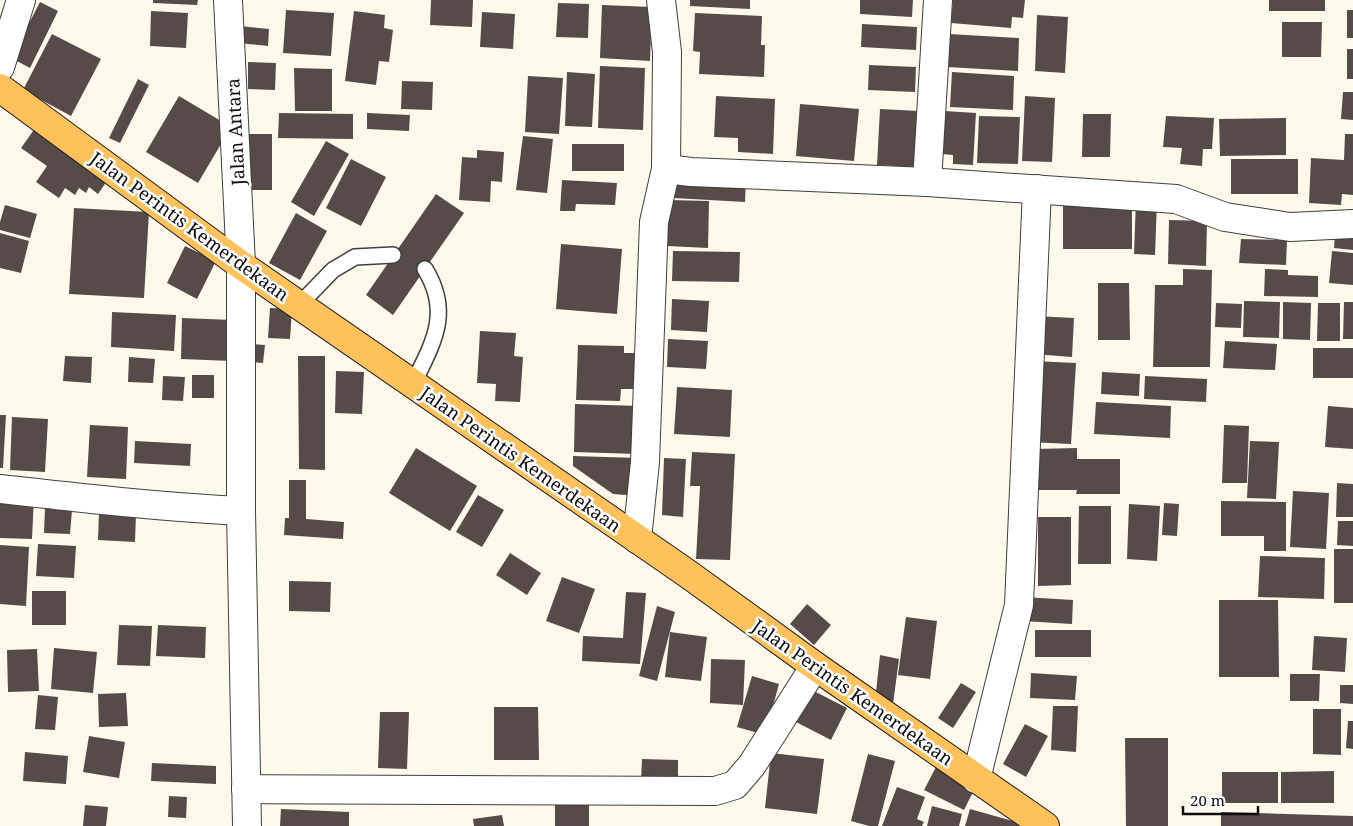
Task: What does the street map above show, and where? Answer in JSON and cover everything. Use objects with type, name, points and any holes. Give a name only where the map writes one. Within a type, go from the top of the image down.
[{"type":"main road","name":"Jalan Perintis Kemerdekaan","points":[[0,88],[241,265],[688,574],[1037,823]]},
{"type":"street","points":[[0,67],[20,0]]},
{"type":"street","name":"Jalan Antara","points":[[228,0],[241,265],[241,511],[247,826]]},
{"type":"street","points":[[637,539],[645,462],[654,222],[666,168],[667,52],[660,0]]},
{"type":"street","points":[[927,182],[938,0]]},
{"type":"street","points":[[666,168],[691,172],[927,182],[1176,199],[1225,217],[1290,227],[1353,224]]},
{"type":"street","points":[[976,779],[1019,606],[1037,189]]},
{"type":"street","points":[[0,489],[193,509],[241,511]]},
{"type":"street","points":[[246,789],[408,791],[520,789],[715,792],[734,785],[752,765],[815,666]]},
{"type":"lane","points":[[299,305],[333,270],[355,257],[393,255]]},
{"type":"lane","points":[[413,384],[435,340],[439,312],[434,284],[425,269]]},
{"type":"building","points":[[153,0],[198,0],[197,5],[153,3]]},
{"type":"building","points":[[431,0],[473,0],[472,27],[430,25]]},
{"type":"building","points":[[690,0],[750,0],[750,9],[690,6]]},
{"type":"building","points":[[860,0],[913,0],[912,17],[860,14]]},
{"type":"building","points":[[953,0],[1025,0],[1023,18],[1012,17],[1011,28],[951,23]]},
{"type":"building","points":[[1269,0],[1325,0],[1325,11],[1269,11]]},
{"type":"building","points":[[40,2],[58,11],[30,68],[11,58]]},
{"type":"building","points":[[558,3],[589,4],[588,38],[556,37]]},
{"type":"building","points":[[602,5],[652,7],[650,61],[600,58]]},
{"type":"building","points":[[286,10],[334,13],[331,56],[283,53]]},
{"type":"building","points":[[1347,10],[1353,10],[1353,38],[1347,38]]},
{"type":"building","points":[[151,11],[188,13],[186,48],[150,46]]},
{"type":"building","points":[[354,11],[385,15],[384,28],[393,30],[389,62],[379,61],[376,85],[345,81]]},
{"type":"building","points":[[482,12],[515,14],[513,49],[480,47]]},
{"type":"building","points":[[695,13],[762,16],[761,45],[765,45],[764,77],[699,74],[700,52],[693,51]]},
{"type":"building","points":[[1037,15],[1068,17],[1065,73],[1035,71]]},
{"type":"building","points":[[1282,22],[1322,22],[1321,57],[1282,57]]},
{"type":"building","points":[[862,24],[917,27],[916,50],[861,47]]},
{"type":"building","points":[[240,26],[269,29],[268,46],[238,43]]},
{"type":"building","points":[[52,34],[101,59],[71,116],[23,90]]},
{"type":"building","points":[[949,34],[1019,38],[1018,71],[947,67]]},
{"type":"building","points":[[1347,49],[1353,49],[1353,79],[1347,79]]},
{"type":"building","points":[[248,62],[276,63],[275,90],[248,89]]},
{"type":"building","points":[[869,65],[916,67],[915,92],[868,90]]},
{"type":"building","points":[[600,66],[645,68],[643,130],[598,128]]},
{"type":"building","points":[[294,68],[332,69],[332,111],[295,111]]},
{"type":"building","points":[[567,72],[595,74],[592,127],[565,126]]},
{"type":"building","points":[[952,72],[1014,76],[1013,110],[950,107]]},
{"type":"building","points":[[528,76],[563,78],[559,134],[525,132]]},
{"type":"building","points":[[138,79],[149,85],[120,143],[109,138]]},
{"type":"building","points":[[402,81],[433,82],[432,110],[401,109]]},
{"type":"building","points":[[1343,92],[1353,92],[1353,120],[1341,119]]},
{"type":"building","points":[[179,96],[231,127],[198,183],[146,152]]},
{"type":"building","points":[[716,96],[775,99],[773,154],[738,152],[738,138],[714,137]]},
{"type":"building","points":[[1025,96],[1055,98],[1052,162],[1022,161]]},
{"type":"building","points":[[800,104],[859,109],[854,161],[796,156]]},
{"type":"building","points":[[880,109],[919,111],[915,167],[877,165]]},
{"type":"building","points":[[945,111],[976,113],[973,165],[953,164],[953,155],[942,154]]},
{"type":"building","points":[[279,113],[353,114],[353,139],[278,138]]},
{"type":"building","points":[[367,113],[410,115],[409,131],[367,129]]},
{"type":"building","points":[[1083,114],[1111,114],[1110,157],[1082,157]]},
{"type":"building","points":[[979,116],[1020,117],[1018,164],[977,163]]},
{"type":"building","points":[[1166,116],[1214,118],[1212,149],[1203,149],[1202,166],[1180,164],[1182,148],[1163,147]]},
{"type":"building","points":[[1286,118],[1286,155],[1220,156],[1219,119]]},
{"type":"building","points":[[38,124],[111,175],[98,194],[89,187],[86,193],[79,188],[75,195],[65,188],[59,198],[36,182],[47,166],[21,148]]},
{"type":"building","points":[[242,134],[272,134],[272,190],[242,190]]},
{"type":"building","points":[[1345,134],[1353,134],[1353,195],[1342,194],[1341,205],[1309,203],[1311,158],[1344,160]]},
{"type":"building","points":[[523,136],[553,139],[547,193],[516,190]]},
{"type":"building","points":[[326,141],[349,154],[314,216],[291,202]]},
{"type":"building","points":[[572,144],[624,144],[624,171],[572,171]]},
{"type":"building","points":[[477,150],[504,152],[502,182],[491,181],[490,202],[459,200],[462,157],[477,158]]},
{"type":"building","points":[[351,159],[386,177],[361,226],[326,208]]},
{"type":"building","points":[[1231,159],[1298,159],[1298,194],[1231,194]]},
{"type":"building","points":[[676,177],[746,179],[745,202],[674,198]]},
{"type":"building","points":[[562,180],[617,183],[615,205],[576,204],[575,211],[560,211]]},
{"type":"building","points":[[436,194],[464,213],[393,315],[366,295]]},
{"type":"building","points":[[1136,199],[1157,200],[1155,255],[1134,254]]},
{"type":"building","points":[[668,200],[709,201],[708,248],[667,246]]},
{"type":"building","points":[[5,205],[37,214],[30,238],[0,230],[0,222]]},
{"type":"building","points":[[1063,205],[1132,205],[1132,249],[1063,249]]},
{"type":"building","points":[[74,208],[149,212],[144,298],[69,294]]},
{"type":"building","points":[[296,213],[327,231],[300,280],[269,263]]},
{"type":"building","points":[[1169,220],[1207,221],[1206,266],[1168,264]]},
{"type":"building","points":[[1335,231],[1353,232],[1353,250],[1334,248]]},
{"type":"building","points":[[0,233],[29,241],[21,273],[0,268]]},
{"type":"building","points":[[1241,239],[1287,240],[1286,265],[1239,263]]},
{"type":"building","points":[[561,244],[622,249],[617,314],[556,309]]},
{"type":"building","points":[[185,246],[216,261],[197,299],[167,283]]},
{"type":"building","points":[[673,251],[740,252],[739,282],[672,281]]},
{"type":"building","points":[[1332,251],[1353,253],[1353,285],[1329,283]]},
{"type":"building","points":[[1183,269],[1212,270],[1210,367],[1153,367],[1155,285],[1183,285]]},
{"type":"building","points":[[1265,269],[1288,270],[1288,275],[1318,276],[1318,297],[1264,296]]},
{"type":"building","points":[[1098,283],[1129,283],[1130,340],[1098,340]]},
{"type":"building","points":[[672,299],[709,301],[707,332],[671,330]]},
{"type":"building","points":[[1244,301],[1280,302],[1279,338],[1243,337]]},
{"type":"building","points":[[1283,302],[1311,303],[1310,340],[1283,339]]},
{"type":"building","points":[[1344,302],[1353,302],[1353,339],[1343,339]]},
{"type":"building","points":[[1216,303],[1242,304],[1241,328],[1215,327]]},
{"type":"building","points":[[1318,303],[1340,303],[1340,341],[1317,341]]},
{"type":"building","points":[[270,308],[292,309],[290,339],[268,338]]},
{"type":"building","points":[[112,312],[176,315],[174,351],[111,347]]},
{"type":"building","points":[[1035,316],[1074,318],[1072,357],[1033,354]]},
{"type":"building","points":[[182,318],[233,320],[232,361],[181,359]]},
{"type":"building","points":[[480,331],[516,333],[514,356],[523,357],[520,402],[495,401],[496,384],[477,383]]},
{"type":"building","points":[[668,339],[708,341],[706,369],[667,367]]},
{"type":"building","points":[[1225,341],[1277,344],[1275,370],[1223,368]]},
{"type":"building","points":[[252,344],[265,345],[263,363],[250,362]]},
{"type":"building","points":[[578,345],[624,346],[624,353],[641,353],[640,389],[621,389],[620,401],[576,400]]},
{"type":"building","points":[[1313,348],[1353,348],[1353,378],[1313,378]]},
{"type":"building","points":[[65,356],[92,357],[91,383],[63,381]]},
{"type":"building","points":[[298,356],[325,356],[325,470],[299,469]]},
{"type":"building","points":[[129,357],[155,359],[153,383],[128,382]]},
{"type":"building","points":[[1033,361],[1076,363],[1071,444],[1029,442]]},
{"type":"building","points":[[336,371],[364,372],[362,414],[335,413]]},
{"type":"building","points":[[1102,372],[1140,374],[1139,396],[1101,394]]},
{"type":"building","points":[[192,375],[214,375],[214,398],[192,398]]},
{"type":"building","points":[[163,376],[185,377],[183,401],[162,400]]},
{"type":"building","points":[[1145,376],[1207,379],[1206,402],[1144,399]]},
{"type":"building","points":[[677,387],[732,390],[730,437],[674,434]]},
{"type":"building","points":[[1096,402],[1171,406],[1170,438],[1094,434]]},
{"type":"building","points":[[575,404],[640,406],[638,454],[574,452]]},
{"type":"building","points":[[1328,406],[1353,408],[1353,449],[1325,447]]},
{"type":"building","points":[[0,415],[6,415],[3,468],[0,468]]},
{"type":"building","points":[[12,417],[48,419],[45,472],[10,470]]},
{"type":"building","points":[[90,425],[128,427],[126,479],[87,477]]},
{"type":"building","points":[[1224,425],[1249,426],[1247,483],[1222,483]]},
{"type":"building","points":[[135,441],[191,444],[190,466],[134,463]]},
{"type":"building","points":[[1250,441],[1279,442],[1276,499],[1247,498]]},
{"type":"building","points":[[416,448],[477,486],[450,531],[389,493]]},
{"type":"building","points":[[1077,448],[1077,459],[1120,459],[1120,494],[1076,494],[1077,490],[1032,490],[1034,449]]},
{"type":"building","points":[[692,452],[735,454],[730,560],[696,559],[700,486],[690,486]]},
{"type":"building","points":[[573,456],[639,458],[638,496],[613,494],[573,466]]},
{"type":"building","points":[[664,458],[686,459],[683,517],[662,515]]},
{"type":"building","points":[[289,480],[306,480],[306,519],[344,522],[343,539],[284,535],[285,518],[289,518]]},
{"type":"building","points":[[1337,483],[1353,484],[1353,517],[1336,517]]},
{"type":"building","points":[[1293,491],[1329,493],[1326,549],[1290,547]]},
{"type":"building","points":[[0,495],[34,497],[32,539],[0,538]]},
{"type":"building","points":[[478,495],[504,510],[482,547],[456,532]]},
{"type":"building","points":[[1221,501],[1286,502],[1286,551],[1264,551],[1264,536],[1221,536]]},
{"type":"building","points":[[1164,503],[1179,504],[1177,536],[1162,535]]},
{"type":"building","points":[[1129,504],[1160,506],[1157,561],[1127,559]]},
{"type":"building","points":[[1079,506],[1111,506],[1111,564],[1078,564]]},
{"type":"building","points":[[45,508],[72,510],[70,534],[44,533]]},
{"type":"building","points":[[99,512],[136,514],[135,542],[98,540]]},
{"type":"building","points":[[1038,517],[1071,517],[1071,585],[1038,586]]},
{"type":"building","points":[[1338,521],[1353,521],[1353,546],[1337,545]]},
{"type":"building","points":[[38,544],[76,546],[74,578],[36,576]]},
{"type":"building","points":[[0,545],[29,547],[26,606],[0,604]]},
{"type":"building","points":[[1334,549],[1353,549],[1353,603],[1334,603]]},
{"type":"building","points":[[510,553],[541,573],[527,595],[496,575]]},
{"type":"building","points":[[1260,556],[1325,558],[1324,599],[1258,597]]},
{"type":"building","points":[[562,577],[595,589],[579,633],[546,621]]},
{"type":"building","points":[[289,581],[331,582],[330,612],[289,611]]},
{"type":"building","points":[[32,591],[66,591],[66,625],[32,625]]},
{"type":"building","points":[[626,592],[646,593],[640,664],[582,661],[583,636],[623,638]]},
{"type":"building","points":[[1024,597],[1073,600],[1072,624],[1023,621]]},
{"type":"building","points":[[1219,600],[1278,600],[1279,677],[1219,677]]},
{"type":"building","points":[[807,604],[831,625],[814,645],[790,624]]},
{"type":"building","points":[[657,606],[675,612],[657,681],[639,676]]},
{"type":"building","points":[[906,617],[937,621],[930,679],[898,675]]},
{"type":"building","points":[[119,625],[152,626],[150,666],[117,665]]},
{"type":"building","points":[[158,625],[206,627],[205,658],[156,656]]},
{"type":"building","points":[[1035,630],[1091,630],[1091,657],[1035,657]]},
{"type":"building","points":[[670,632],[707,637],[701,681],[665,677]]},
{"type":"building","points":[[1314,636],[1347,638],[1345,672],[1312,670]]},
{"type":"building","points":[[54,648],[97,652],[93,693],[51,689]]},
{"type":"building","points":[[37,649],[39,691],[8,692],[7,650]]},
{"type":"building","points":[[880,655],[899,659],[893,704],[876,692]]},
{"type":"building","points":[[711,659],[745,660],[743,705],[710,703]]},
{"type":"building","points":[[1031,673],[1077,676],[1075,700],[1030,698]]},
{"type":"building","points":[[1290,674],[1320,674],[1319,701],[1290,701]]},
{"type":"building","points":[[752,676],[779,684],[765,735],[737,727]]},
{"type":"building","points":[[961,683],[976,692],[953,728],[938,718]]},
{"type":"building","points":[[1340,685],[1353,685],[1353,704],[1340,703]]},
{"type":"building","points":[[812,690],[847,708],[831,740],[796,722]]},
{"type":"building","points":[[126,693],[128,726],[99,727],[98,694]]},
{"type":"building","points":[[38,695],[58,697],[55,730],[35,729]]},
{"type":"building","points":[[1053,706],[1078,706],[1076,752],[1051,750]]},
{"type":"building","points":[[494,707],[538,707],[539,760],[494,760]]},
{"type":"building","points":[[1313,709],[1341,709],[1341,755],[1313,754]]},
{"type":"building","points":[[380,712],[409,712],[407,769],[378,768]]},
{"type":"building","points":[[1348,721],[1353,721],[1353,749],[1346,748]]},
{"type":"building","points":[[1025,724],[1048,736],[1026,777],[1003,764]]},
{"type":"building","points":[[89,736],[125,742],[119,778],[83,772]]},
{"type":"building","points":[[1125,738],[1168,738],[1168,826],[1126,826]]},
{"type":"building","points":[[25,752],[68,756],[66,784],[23,781]]},
{"type":"building","points":[[771,753],[824,759],[817,814],[765,808]]},
{"type":"building","points":[[868,754],[895,761],[878,826],[869,826],[851,821]]},
{"type":"building","points":[[642,759],[678,760],[678,783],[641,781]]},
{"type":"building","points":[[152,763],[216,766],[216,784],[151,781]]},
{"type":"building","points":[[937,765],[977,784],[964,810],[924,790]]},
{"type":"building","points":[[1334,771],[1334,803],[1281,803],[1281,772]]},
{"type":"building","points":[[1222,772],[1278,772],[1278,803],[1222,803]]},
{"type":"building","points":[[897,787],[925,797],[917,819],[924,822],[922,826],[882,826]]},
{"type":"building","points":[[555,792],[589,792],[589,826],[555,826]]},
{"type":"building","points":[[169,796],[187,797],[186,818],[168,817]]},
{"type":"building","points":[[85,805],[108,807],[106,826],[83,826]]},
{"type":"building","points":[[932,806],[962,814],[959,826],[927,826]]},
{"type":"building","points":[[281,809],[349,812],[349,826],[280,826]]},
{"type":"building","points":[[970,809],[1020,823],[1019,826],[965,826]]},
{"type":"building","points":[[1221,812],[1353,816],[1353,826],[1221,826]]},
{"type":"building","points":[[502,815],[504,826],[474,826],[473,819]]}]
